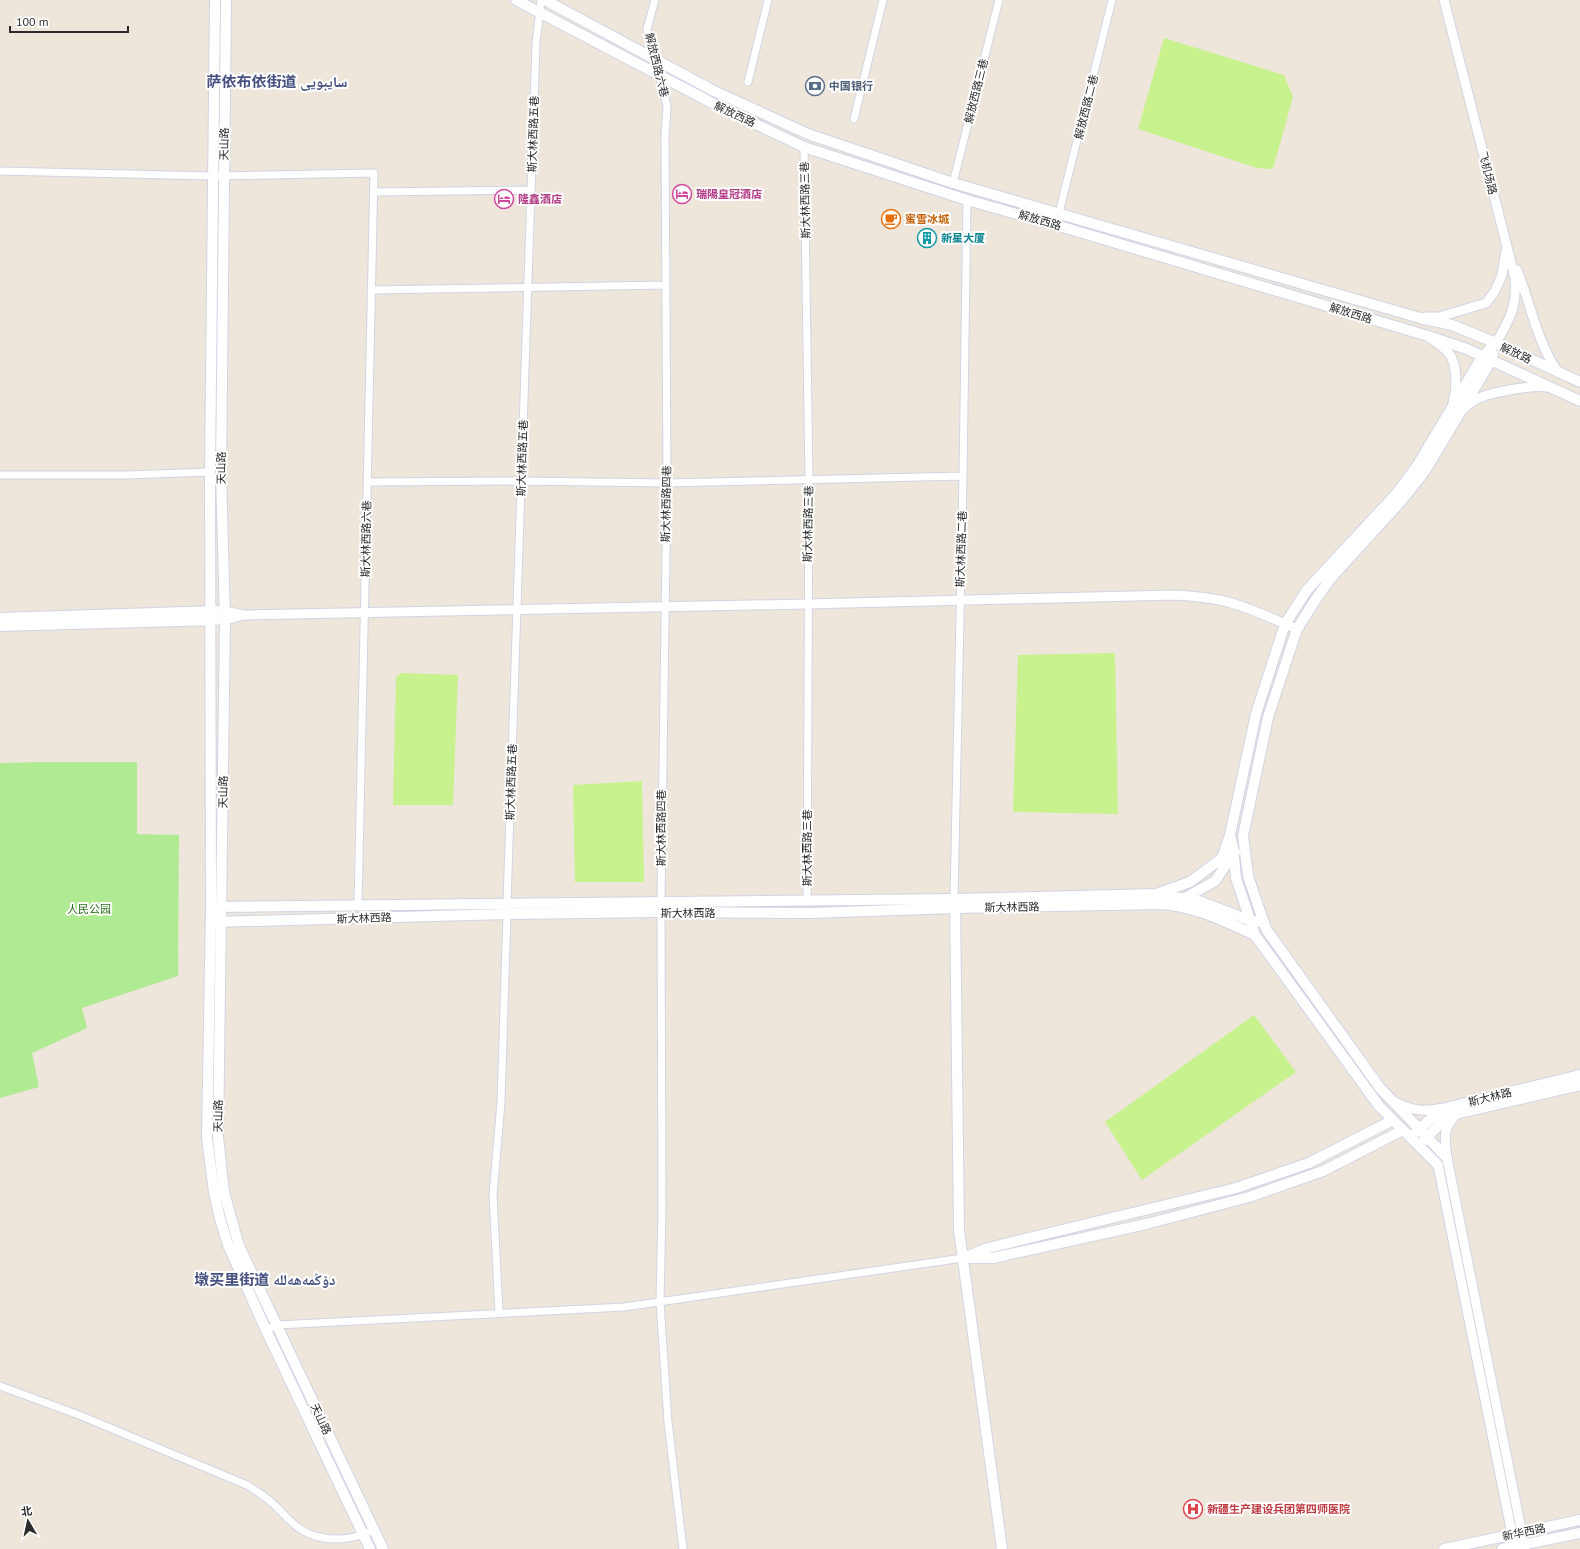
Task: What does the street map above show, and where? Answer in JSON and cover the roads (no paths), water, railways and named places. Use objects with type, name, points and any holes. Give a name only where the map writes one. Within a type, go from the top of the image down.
[{"type":"main road","name":"天山路","points":[[215,0],[210,472],[210,907],[216,922],[218,1137],[224,1192],[239,1246],[383,1549]]},
{"type":"main road","name":"天山路","points":[[226,0],[221,472],[225,616],[222,907],[216,922],[207,1138],[214,1192],[228,1245],[266,1330],[370,1549]]},
{"type":"main road","name":"解放西路","points":[[516,0],[659,76],[804,147],[967,200],[1056,225],[1428,336],[1467,349],[1580,401]]},
{"type":"main road","name":"解放西路","points":[[545,0],[714,91],[808,134],[953,183],[1420,318],[1452,325]]},
{"type":"main road","name":"解放路","points":[[1452,325],[1496,343],[1580,382]]},
{"type":"main road","points":[[1166,905],[1186,898],[1215,881],[1234,854],[1243,836],[1268,717],[1297,629],[1316,599],[1332,578],[1404,499],[1425,471],[1455,412],[1496,343]]},
{"type":"main road","points":[[1157,894],[1190,882],[1222,858],[1230,835],[1256,714],[1285,624],[1307,590],[1397,492],[1455,412]]},
{"type":"main road","points":[[0,626],[210,615]]},
{"type":"main road","points":[[0,618],[225,616]]},
{"type":"main road","points":[[1230,835],[1234,854],[1236,878],[1255,935],[1369,1094],[1438,1165]]},
{"type":"main road","points":[[1243,836],[1248,876],[1266,929],[1389,1098],[1447,1158]]},
{"type":"main road","points":[[1157,894],[1199,900],[1251,921],[1264,922]]},
{"type":"main road","name":"斯大林西路","points":[[216,922],[507,914],[661,912],[812,913],[1157,894]]},
{"type":"main road","name":"斯大林西路","points":[[210,907],[807,901],[955,904],[1166,905]]},
{"type":"main road","points":[[955,904],[959,1230],[1002,1549]]},
{"type":"main road","points":[[1166,905],[1210,915],[1255,935]]},
{"type":"main road","name":"斯大林路","points":[[1419,1146],[1426,1137],[1453,1111],[1580,1075]]},
{"type":"main road","name":"斯大林路","points":[[1411,1138],[1418,1129],[1437,1113],[1580,1085]]},
{"type":"main road","points":[[963,1258],[988,1248],[1236,1188],[1309,1163],[1393,1120]]},
{"type":"main road","points":[[963,1258],[993,1258],[1146,1224],[1249,1198],[1324,1171],[1403,1130]]},
{"type":"main road","name":"新华西路","points":[[1444,1549],[1580,1520]]},
{"type":"main road","name":"新华西路","points":[[1502,1549],[1520,1547],[1580,1533]]},
{"type":"street","name":"斯大林西路五巷","points":[[507,903],[536,43],[541,0]]},
{"type":"street","name":"解放西路六巷","points":[[655,0],[647,29],[667,106]]},
{"type":"street","points":[[748,82],[768,0]]},
{"type":"street","points":[[854,119],[883,0]]},
{"type":"street","name":"解放西路三巷","points":[[953,183],[998,0]]},
{"type":"street","name":"解放西路二巷","points":[[1059,213],[1112,0]]},
{"type":"street","name":"飞机场路","points":[[1444,0],[1515,278],[1515,303],[1512,313],[1496,343]]},
{"type":"street","name":"斯大林西路四巷","points":[[667,106],[665,136],[666,483],[660,902],[662,1210],[660,1302],[668,1422],[683,1549]]},
{"type":"street","name":"斯大林西路三巷","points":[[804,147],[809,480],[807,901]]},
{"type":"street","points":[[0,171],[224,176]]},
{"type":"street","name":"斯大林西路六巷","points":[[224,176],[374,174],[358,905]]},
{"type":"street","points":[[374,192],[531,190]]},
{"type":"street","name":"斯大林西路二巷","points":[[955,904],[967,200]]},
{"type":"street","points":[[1420,318],[1439,317],[1486,303],[1495,291],[1502,275],[1507,247]]},
{"type":"street","points":[[1507,247],[1526,291],[1545,350],[1558,372]]},
{"type":"street","points":[[371,290],[666,285]]},
{"type":"street","points":[[1428,336],[1448,352],[1453,364],[1456,386],[1455,412]]},
{"type":"street","points":[[1455,412],[1480,397],[1531,386],[1550,387]]},
{"type":"street","points":[[0,475],[126,475],[210,472]]},
{"type":"street","points":[[367,482],[522,481],[666,483],[963,476]]},
{"type":"street","points":[[225,616],[1174,595],[1199,596],[1225,601],[1250,609],[1297,629]]},
{"type":"street","points":[[498,1313],[493,1195],[501,1102],[507,914]]},
{"type":"street","points":[[1389,1098],[1405,1108],[1416,1111],[1453,1111],[1445,1130],[1447,1158],[1517,1534]]},
{"type":"street","points":[[1438,1165],[1520,1547]]},
{"type":"street","points":[[266,1330],[276,1326],[624,1307],[963,1258]]},
{"type":"street","points":[[0,1386],[78,1415],[247,1485],[269,1500],[302,1530],[313,1536],[332,1540],[363,1536],[373,1530]]},
{"type":"place","name":"中国银行","points":[[815,86]]},
{"type":"place","name":"瑞陽皇冠酒店","points":[[682,194]]},
{"type":"place","name":"隆鑫酒店","points":[[504,199]]},
{"type":"place","name":"蜜雪冰城","points":[[891,219]]},
{"type":"place","name":"新星大厦","points":[[927,238]]},
{"type":"place","name":"新疆生产建设兵团第四师医院","points":[[1193,1509]]},
{"type":"district","name":"萨依布依街道 سايبويى","points":[[277,82]]},
{"type":"district","name":"墩买里街道 دۆڭمەھەللە","points":[[265,1280]]},
{"type":"park label","name":"人民公园","points":[[89,909]]}]
